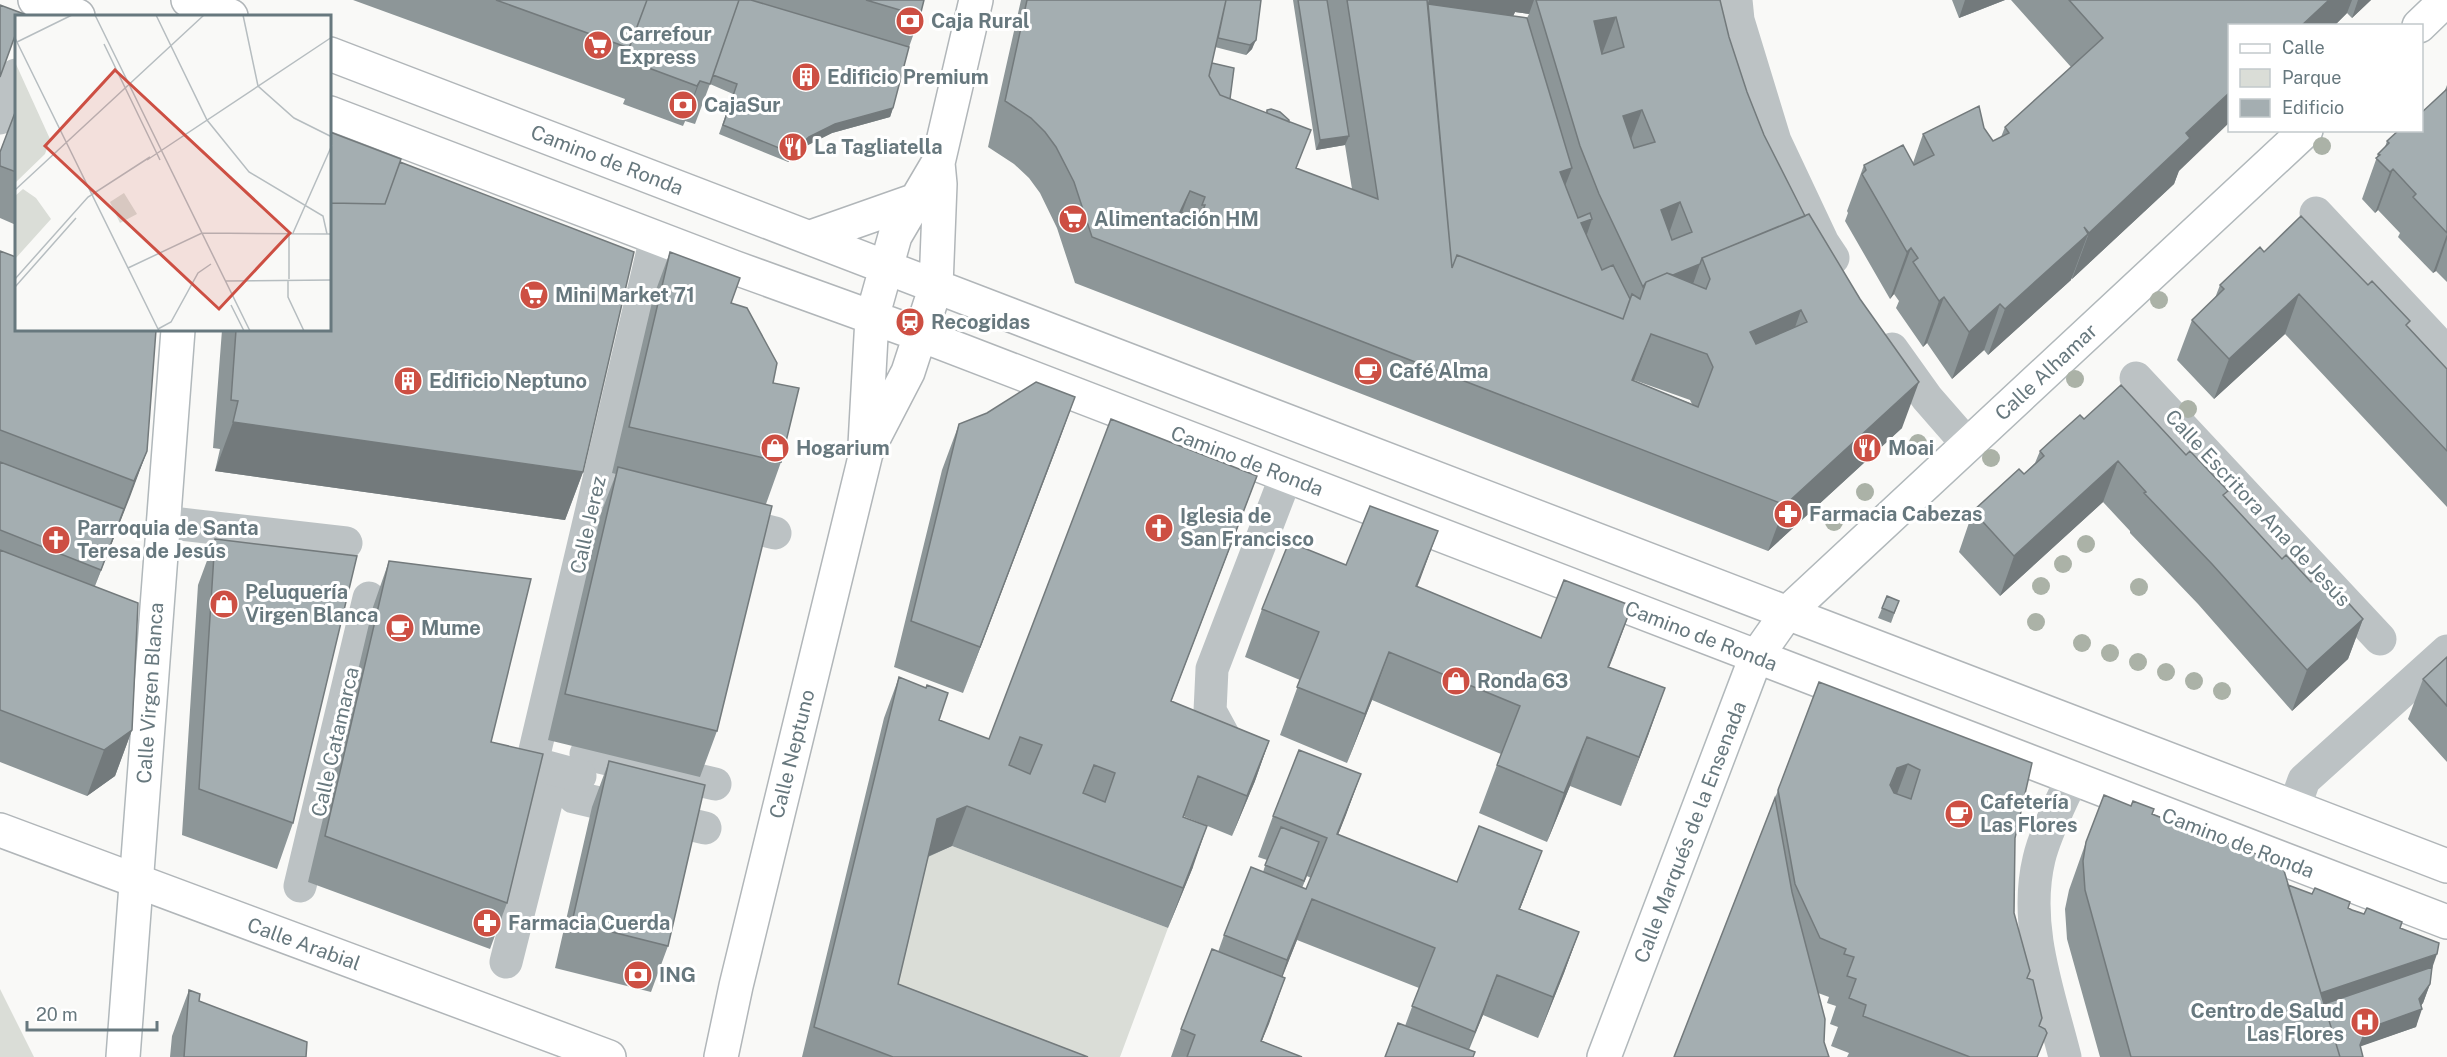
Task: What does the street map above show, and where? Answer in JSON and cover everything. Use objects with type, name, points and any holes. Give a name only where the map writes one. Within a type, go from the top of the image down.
[{"type":"main road","points":[[35,0],[75,15]]},
{"type":"main road","points":[[872,318],[895,236],[938,163],[976,0]]},
{"type":"main road","points":[[2421,24],[2446,1]]},
{"type":"main road","name":"Camino de Ronda","points":[[332,55],[2447,866]]},
{"type":"main road","name":"Camino de Ronda","points":[[332,114],[656,238],[921,335],[2447,922]]},
{"type":"main road","name":"Calle Alhamar","points":[[1787,613],[2304,132]]},
{"type":"main road","points":[[921,335],[936,286],[940,184],[938,163]]},
{"type":"main road","points":[[811,237],[916,200]]},
{"type":"main road","name":"Calle Neptuno","points":[[721,1057],[736,986],[866,453],[872,318]]},
{"type":"main road","name":"Calle Virgen Blanca","points":[[123,1057],[135,882],[142,621],[163,522],[174,332]]},
{"type":"main road","name":"Calle Neptuno","points":[[866,453],[908,372],[921,335]]},
{"type":"main road","name":"Calle Marqués de la Ensenada","points":[[1604,1057],[1756,657],[1787,613]]},
{"type":"main road","points":[[2276,857],[2294,808]]},
{"type":"main road","name":"Calle Arabial","points":[[0,830],[609,1057]]},
{"type":"street","points":[[1736,0],[1738,20],[1775,141],[1822,243],[1846,279]]},
{"type":"street","points":[[0,118],[15,78]]},
{"type":"street","points":[[2316,213],[2447,353]]},
{"type":"street","name":"Calle Jerez","points":[[572,779],[532,763],[656,238]]},
{"type":"street","points":[[1875,324],[1927,398],[1968,445]]},
{"type":"street","name":"Calle Escritora Ana de Jesús","points":[[2136,378],[2379,639]]},
{"type":"street","points":[[1260,758],[1228,744],[1210,711],[1212,669],[1286,476]]},
{"type":"street","points":[[695,513],[775,532]]},
{"type":"street","points":[[163,522],[346,543]]},
{"type":"street","name":"Calle Catamarca","points":[[300,886],[369,598]]},
{"type":"street","points":[[2294,808],[2304,780],[2447,651]]},
{"type":"street","points":[[2065,1057],[2035,938],[2034,896],[2039,858],[2072,778]]},
{"type":"street","points":[[572,779],[715,784]]},
{"type":"street","points":[[572,779],[705,828]]},
{"type":"street","points":[[506,962],[572,779]]},
{"type":"green space","points":[[952,846],[1168,928],[1120,1057],[969,1057],[883,1024],[922,859]]},
{"type":"green space","points":[[0,989],[34,1057],[0,1057]]},
{"type":"building","points":[[496,0],[647,0],[629,48]]},
{"type":"building","points":[[647,0],[739,0],[710,84],[700,81],[697,86],[638,64],[640,59],[627,54]]},
{"type":"building","name":"Edificio Premium","points":[[739,0],[751,0],[909,47],[893,108],[835,124],[809,137],[791,153],[723,125],[737,84],[713,75]]},
{"type":"building","points":[[866,0],[924,0],[920,16]]},
{"type":"building","points":[[1027,0],[1226,0],[1209,76],[1220,95],[1311,130],[1296,168],[1378,199],[1347,0],[1427,0],[1452,268],[1457,255],[1623,319],[1632,294],[1640,299],[1646,282],[1667,273],[1706,289],[1710,279],[1702,258],[1809,214],[1860,299],[1919,382],[1785,505],[1092,237],[1074,182],[1056,147],[1031,118],[1005,101]],"holes":[[[1190,191],[1205,197],[1202,205],[1205,205],[1199,220],[1180,212]],[[1801,310],[1807,322],[1756,344],[1750,332]],[[1651,334],[1707,354],[1713,367],[1698,407],[1632,380]]]},
{"type":"building","points":[[1226,0],[1261,0],[1256,40],[1250,45],[1218,38]]},
{"type":"building","points":[[1298,0],[1327,0],[1349,136],[1320,140]]},
{"type":"building","points":[[1536,0],[1720,0],[1747,92],[1764,135],[1805,216],[1702,258],[1700,264],[1673,275],[1667,273],[1646,282],[1643,287],[1599,194],[1580,146]],"holes":[[[1616,17],[1624,47],[1602,54],[1594,21]],[[1642,110],[1655,142],[1634,148],[1623,116]],[[1680,202],[1692,232],[1672,240],[1661,210]]]},
{"type":"building","points":[[2069,0],[2329,0],[2303,24],[2228,24],[2228,94],[2186,133],[2190,138],[2089,233],[2084,227],[2088,234],[2005,309],[2000,304],[1969,332],[1944,297],[1939,301],[1913,262],[1918,258],[1911,248],[1907,252],[1862,174],[1866,170],[1864,165],[1903,145],[1914,165],[1934,155],[1923,134],[1979,106],[1984,128],[1993,141],[2009,133],[2005,127],[2103,38]]},
{"type":"building","points":[[1428,4],[1527,18],[1572,168],[1560,172],[1578,218],[1590,213],[1592,219],[1581,223],[1602,270],[1613,265],[1630,299],[1623,319],[1457,255],[1452,268]]},
{"type":"building","points":[[0,5],[24,14],[15,15],[15,36],[0,77]]},
{"type":"building","points":[[1212,63],[1234,68],[1230,99],[1220,95],[1209,76]]},
{"type":"building","points":[[2447,89],[2447,233],[2413,197],[2416,194],[2393,169],[2390,172],[2376,158],[2389,143],[2387,141],[2397,132],[2423,132],[2423,111]]},
{"type":"building","points":[[1267,110],[1280,112],[1289,122],[1267,113]]},
{"type":"building","points":[[15,113],[15,172],[0,166],[0,152]]},
{"type":"building","points":[[332,133],[401,159],[385,204],[332,203]]},
{"type":"building","name":"Edificio Neptuno","points":[[400,162],[634,252],[583,472],[233,422],[238,401],[231,400],[236,332],[332,332],[332,203],[385,204]]},
{"type":"building","points":[[2301,216],[2368,285],[2372,281],[2410,321],[2406,325],[2447,369],[2447,451],[2299,294],[2229,359],[2192,320],[2224,289],[2220,285],[2260,247],[2264,252]]},
{"type":"building","points":[[0,251],[15,257],[15,332],[156,332],[147,451],[134,481],[0,430]]},
{"type":"building","points":[[670,252],[740,278],[731,303],[747,308],[777,363],[773,383],[799,388],[781,462],[629,427]]},
{"type":"building","points":[[1036,382],[1075,397],[980,647],[911,621],[959,424],[987,413]]},
{"type":"building","points":[[2121,385],[2186,455],[2190,451],[2228,491],[2223,495],[2282,559],[2286,555],[2311,582],[2321,573],[2363,619],[2307,670],[2212,564],[2144,493],[2146,492],[2118,461],[2014,556],[1973,511],[2019,469],[2024,474],[2044,456],[2040,451],[2080,415],[2084,419]]},
{"type":"building","points":[[1111,419],[1257,476],[1171,701],[1269,741],[1247,796],[1198,776],[1183,817],[1207,826],[1183,888],[967,806],[937,819],[898,984],[1088,1057],[893,1057],[814,1027],[899,677],[926,688],[927,685],[948,693],[939,720],[989,739]],"holes":[[[1020,737],[1042,745],[1030,774],[1009,765]],[[1094,765],[1115,773],[1105,802],[1083,793]]]},
{"type":"building","name":"Parroquia de Santa Teresa de Jesús","points":[[0,462],[124,509],[101,570],[0,530]]},
{"type":"building","points":[[618,467],[772,506],[717,731],[565,694]]},
{"type":"building","points":[[1370,506],[1438,531],[1416,586],[1541,638],[1564,580],[1632,606],[1608,667],[1665,688],[1639,757],[1587,737],[1564,793],[1497,765],[1520,706],[1389,652],[1365,714],[1297,687],[1319,632],[1262,609],[1289,542],[1346,565]]},
{"type":"building","points":[[215,539],[357,556],[293,823],[199,789]]},
{"type":"building","points":[[0,550],[138,603],[132,730],[104,750],[0,710]]},
{"type":"building","points":[[389,561],[531,579],[491,742],[543,754],[507,903],[325,836]]},
{"type":"building","points":[[1887,596],[1899,601],[1894,613],[1882,608]]},
{"type":"building","points":[[2447,657],[2447,706],[2423,679]]},
{"type":"building","points":[[1819,682],[2032,763],[2015,838],[2014,913],[2030,971],[2027,978],[2033,980],[2042,1018],[2039,1026],[2047,1033],[2037,1057],[1970,1057],[1863,1016],[1866,1005],[1849,998],[1856,979],[1847,976],[1854,957],[1844,954],[1846,949],[1820,938],[1795,884],[1778,790]],"holes":[[[1908,764],[1920,770],[1911,799],[1894,793],[1890,785],[1897,768]]]},
{"type":"building","points":[[1299,750],[1361,774],[1337,834],[1457,882],[1479,826],[1542,851],[1519,909],[1579,932],[1553,997],[1497,975],[1475,1032],[1412,1006],[1435,948],[1312,899],[1287,960],[1224,935],[1251,867],[1306,889],[1327,838],[1273,816]]},
{"type":"building","points":[[609,761],[705,785],[668,946],[572,922]]},
{"type":"building","points":[[2104,795],[2131,806],[2133,801],[2154,809],[2152,814],[2193,830],[2195,825],[2217,833],[2215,838],[2282,864],[2340,1057],[2131,1057],[2085,890],[2083,861],[2086,842]]},
{"type":"building","points":[[1775,798],[1792,892],[1825,1019],[1824,1042],[1829,1057],[1674,1057]]},
{"type":"building","points":[[1281,827],[1319,842],[1304,881],[1265,865]]},
{"type":"building","points":[[2288,885],[2312,894],[2315,888],[2350,902],[2348,908],[2352,910],[2364,914],[2367,908],[2402,922],[2400,928],[2439,943],[2437,954],[2321,993]]},
{"type":"building","points":[[1212,949],[1285,978],[1261,1041],[1302,1057],[1187,1057],[1195,1035],[1181,1029]]},
{"type":"building","points":[[2432,967],[2430,984],[2419,999],[2422,1009],[2366,1029],[2360,1045],[2363,1057],[2340,1057],[2324,1004]]},
{"type":"building","points":[[189,990],[200,994],[199,1001],[307,1042],[306,1057],[184,1057]]},
{"type":"building","points":[[1398,1023],[1475,1052],[1473,1057],[1385,1057]]},
{"type":"place","name":"Caja Rural","points":[[910,21]]},
{"type":"place","name":"Carrefour Express","points":[[598,45]]},
{"type":"place","name":"Edificio Premium","points":[[806,77]]},
{"type":"place","name":"CajaSur","points":[[683,105]]},
{"type":"place","name":"La Tagliatella","points":[[793,147]]},
{"type":"place","name":"Alimentación HM","points":[[1073,219]]},
{"type":"place","name":"Mini Market 71","points":[[534,295]]},
{"type":"place","name":"Recogidas","points":[[910,322]]},
{"type":"place","name":"Café Alma","points":[[1368,371]]},
{"type":"place","name":"Edificio Neptuno","points":[[408,381]]},
{"type":"place","name":"Hogarium","points":[[775,448]]},
{"type":"place","name":"Moai","points":[[1867,448]]},
{"type":"place","name":"Farmacia Cabezas","points":[[1788,514]]},
{"type":"place","name":"Iglesia de San Francisco","points":[[1159,528]]},
{"type":"place","name":"Parroquia de Santa Teresa de Jesús","points":[[56,540]]},
{"type":"place","name":"Peluquería Virgen Blanca","points":[[224,604]]},
{"type":"place","name":"Mume","points":[[400,628]]},
{"type":"place","name":"Ronda 63","points":[[1456,681]]},
{"type":"place","name":"Cafetería Las Flores","points":[[1959,814]]},
{"type":"place","name":"Farmacia Cuerda","points":[[487,923]]},
{"type":"place","name":"ING","points":[[638,975]]},
{"type":"place","name":"Centro de Salud Las Flores","points":[[2365,1022]]}]
